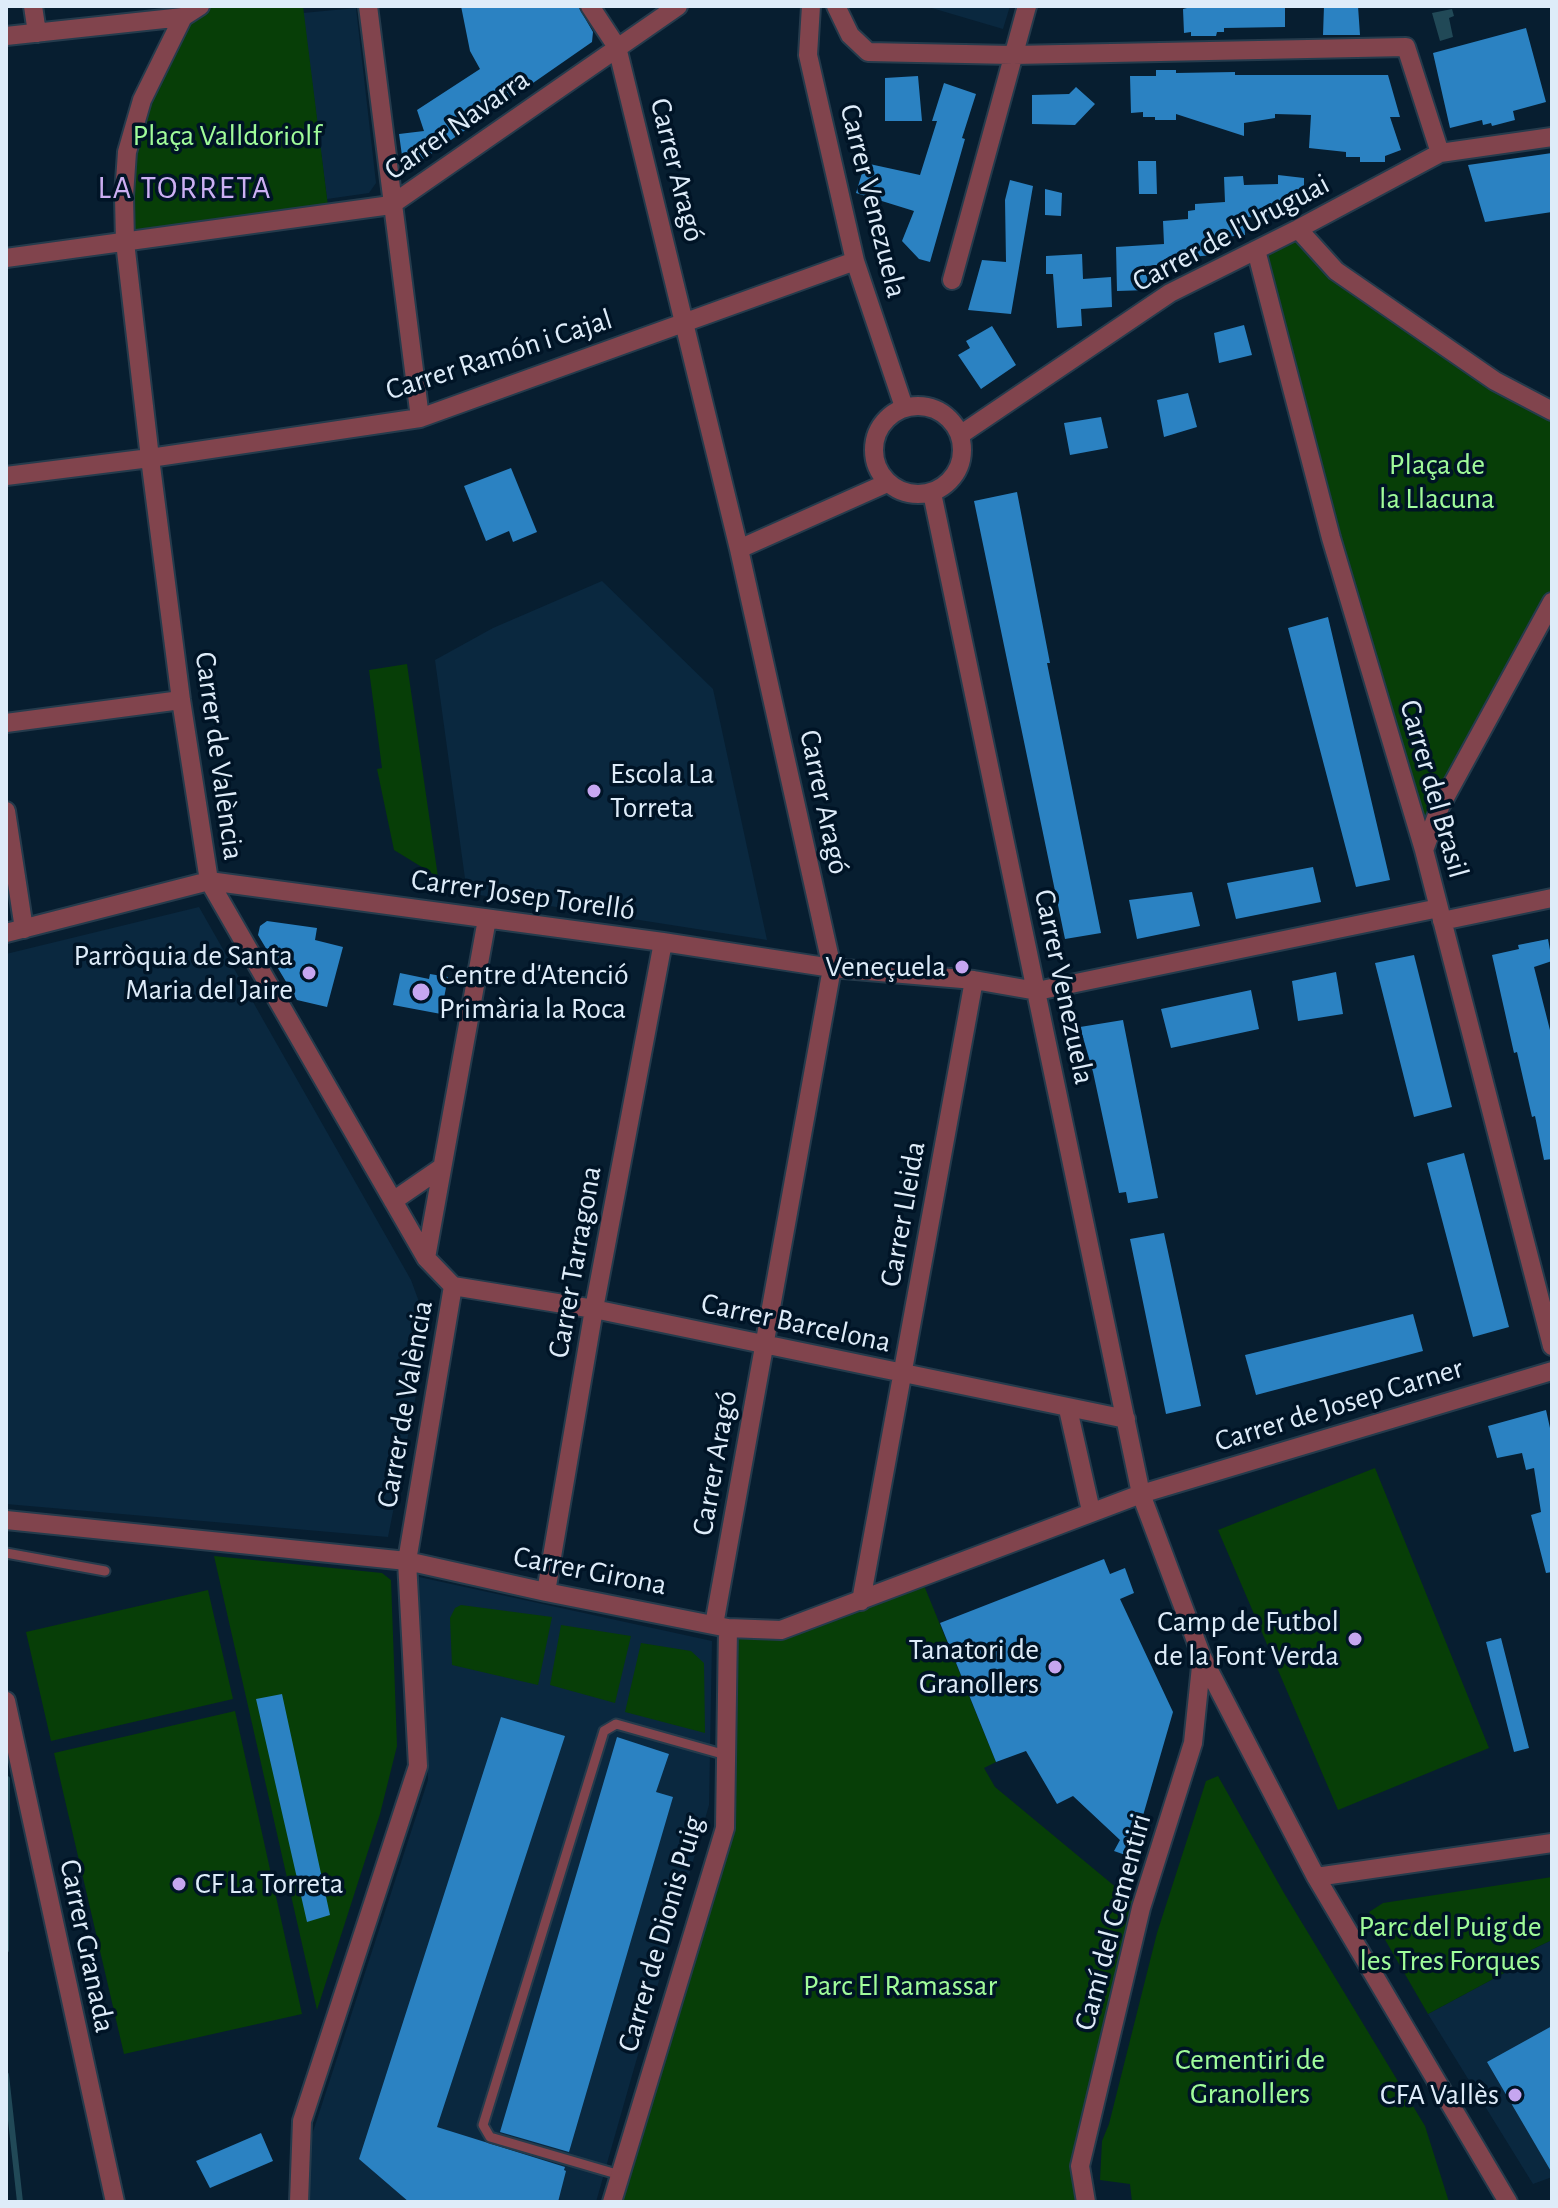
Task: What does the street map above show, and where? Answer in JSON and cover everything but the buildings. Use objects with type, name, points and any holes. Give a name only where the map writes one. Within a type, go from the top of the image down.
[{"type":"street","points":[[33,6],[37,33]]},
{"type":"street","points":[[6,36],[183,17],[200,6]]},
{"type":"street","points":[[368,6],[420,418]]},
{"type":"street","name":"Carrer Aragó","points":[[590,6],[617,47],[686,321],[832,968],[766,1344],[721,1626]]},
{"type":"street","name":"Carrer Navarra","points":[[6,258],[391,205],[678,6]]},
{"type":"street","name":"Carrer Venezuela","points":[[811,6],[808,55],[855,261],[904,407]]},
{"type":"street","points":[[836,6],[850,35],[868,52],[1013,55],[1406,47],[1440,153]]},
{"type":"street","points":[[952,280],[1027,6]]},
{"type":"street","name":"Carrer de València","points":[[183,17],[142,100],[127,152],[125,242],[181,700],[209,881],[426,1258],[453,1286],[407,1561],[418,1766],[302,2121],[299,2202]]},
{"type":"street","name":"Carrer de l'Uruguai","points":[[960,435],[1170,293],[1440,153],[1552,137]]},
{"type":"street","points":[[1298,229],[1336,271],[1495,381],[1552,411]]},
{"type":"street","name":"Carrer del Brasil","points":[[1256,250],[1331,538],[1424,850],[1552,1346]]},
{"type":"street","name":"Carrer Ramón i Cajal","points":[[6,476],[420,418],[855,261]]},
{"type":"street","points":[[920,405],[935,408],[949,417],[960,435],[963,454],[959,467],[950,482],[932,493],[915,495],[899,491],[887,483],[874,461],[877,431],[886,418],[904,407],[920,405]]},
{"type":"street","points":[[739,549],[887,483]]},
{"type":"street","name":"Carrer Venezuela","points":[[932,493],[1141,1494],[1202,1657],[1316,1877],[1508,2202]]},
{"type":"street","points":[[1424,850],[1440,807],[1552,602]]},
{"type":"street","points":[[6,723],[181,700]]},
{"type":"street","points":[[6,811],[15,931]]},
{"type":"street","name":"Carrer Josep Torelló","points":[[15,931],[209,881],[832,968],[974,980],[1037,991]]},
{"type":"street","points":[[1037,991],[1441,914],[1552,898]]},
{"type":"street","points":[[426,1258],[487,919]]},
{"type":"street","name":"Carrer Tarragona","points":[[546,1592],[594,1309],[663,942]]},
{"type":"street","name":"Carrer Lleida","points":[[861,1601],[974,980]]},
{"type":"street","points":[[393,1201],[441,1168]]},
{"type":"street","name":"Carrer Barcelona","points":[[453,1286],[594,1309],[1126,1419]]},
{"type":"street","name":"Carrer de Josep Carner","points":[[1141,1494],[1552,1371]]},
{"type":"street","points":[[1068,1409],[1091,1511]]},
{"type":"street","name":"Carrer Girona","points":[[6,1520],[407,1561],[721,1626],[781,1630],[1141,1494]]},
{"type":"street","name":"Carrer de Dionis Puig","points":[[612,2202],[725,1828],[726,1755],[721,1626]]},
{"type":"street","name":"Camí del Cementiri","points":[[1086,2202],[1080,2166],[1141,1908],[1193,1743],[1202,1657]]},
{"type":"street","name":"Carrer Granada","points":[[6,1701],[115,2202]]},
{"type":"street","points":[[1316,1877],[1552,1843]]},
{"type":"lane","points":[[6,1553],[105,1571]]},
{"type":"lane","points":[[620,2175],[490,2137],[483,2125],[604,1731],[616,1724],[726,1755]]},
{"type":"shaded area","points":[[925,6],[1010,6],[1003,29]]},
{"type":"shaded area","points":[[356,8],[376,183],[369,193],[327,199],[303,13]]},
{"type":"shaded area","points":[[1452,9],[1454,16],[1449,18],[1453,37],[1440,41],[1432,13]]},
{"type":"shaded area","name":"Escola La Torreta","points":[[602,581],[713,689],[767,940],[467,893],[435,660],[493,628]]},
{"type":"shaded area","points":[[199,907],[411,1280],[429,1329],[388,1537],[6,1504],[6,954]]},
{"type":"shaded area","points":[[419,1577],[712,1641],[709,1805],[596,2202],[290,2202],[428,1780]]},
{"type":"shaded area","name":"CFA Vallès","points":[[1552,1940],[1552,2177],[1533,2184],[1428,2014],[1521,1964],[1531,1950]]},
{"type":"green space","name":"Plaça Valldoriolf","points":[[200,6],[303,6],[329,214],[126,242],[124,196],[142,100]]},
{"type":"green space","name":"Plaça de la Llacuna","points":[[1298,229],[1337,271],[1552,411],[1552,602],[1424,850],[1256,250]]},
{"type":"green space","points":[[407,664],[438,877],[394,850],[377,769],[382,768],[369,670]]},
{"type":"green space","name":"Camp de Futbol de la Font Verda","points":[[1375,1468],[1489,1748],[1338,1810],[1218,1530]]},
{"type":"green space","points":[[214,1556],[382,1573],[391,1580],[397,1746],[380,1814],[317,2010]]},
{"type":"green space","name":"Parc El Ramassar","points":[[921,1578],[996,1762],[984,1768],[995,1787],[1141,1908],[1080,2166],[1086,2202],[612,2202],[725,1828],[728,1628],[781,1630]]},
{"type":"green space","points":[[208,1590],[233,1699],[51,1741],[26,1632]]},
{"type":"green space","points":[[461,1605],[552,1617],[538,1685],[452,1665],[450,1618],[455,1608]]},
{"type":"green space","points":[[561,1625],[631,1636],[615,1703],[550,1685]]},
{"type":"green space","points":[[641,1643],[691,1651],[704,1663],[705,1733],[625,1712]]},
{"type":"green space","name":"CF La Torreta","points":[[235,1711],[302,2014],[124,2054],[54,1753]]},
{"type":"green space","name":"Cementiri de Granollers","points":[[1218,1776],[1284,1893],[1425,2126],[1449,2202],[1132,2202],[1130,2184],[1100,2180],[1102,2141],[1109,2124],[1157,1933],[1206,1781]]},
{"type":"green space","name":"Parc del Puig de les Tres Forques","points":[[1552,1877],[1552,1940],[1531,1950],[1521,1964],[1428,2014],[1369,1912],[1383,1903]]},
{"type":"waterway","points":[[6,1950],[7,1779]]},
{"type":"waterway","points":[[6,2075],[20,2202]]},
{"type":"place","name":"Escola La Torreta","points":[[594,791]]},
{"type":"place","name":"Veneçuela","points":[[962,967]]},
{"type":"place","name":"Parròquia de Santa Maria del Jaire","points":[[309,973]]},
{"type":"place","name":"Centre d'Atenció Primària la Roca","points":[[421,992]]},
{"type":"place","name":"Camp de Futbol de la Font Verda","points":[[1355,1639]]},
{"type":"place","name":"Tanatori de Granollers","points":[[1055,1667]]},
{"type":"place","name":"CF La Torreta","points":[[179,1884]]},
{"type":"place","name":"CFA Vallès","points":[[1515,2095]]},
{"type":"district","name":"LA TORRETA","points":[[185,188]]}]
